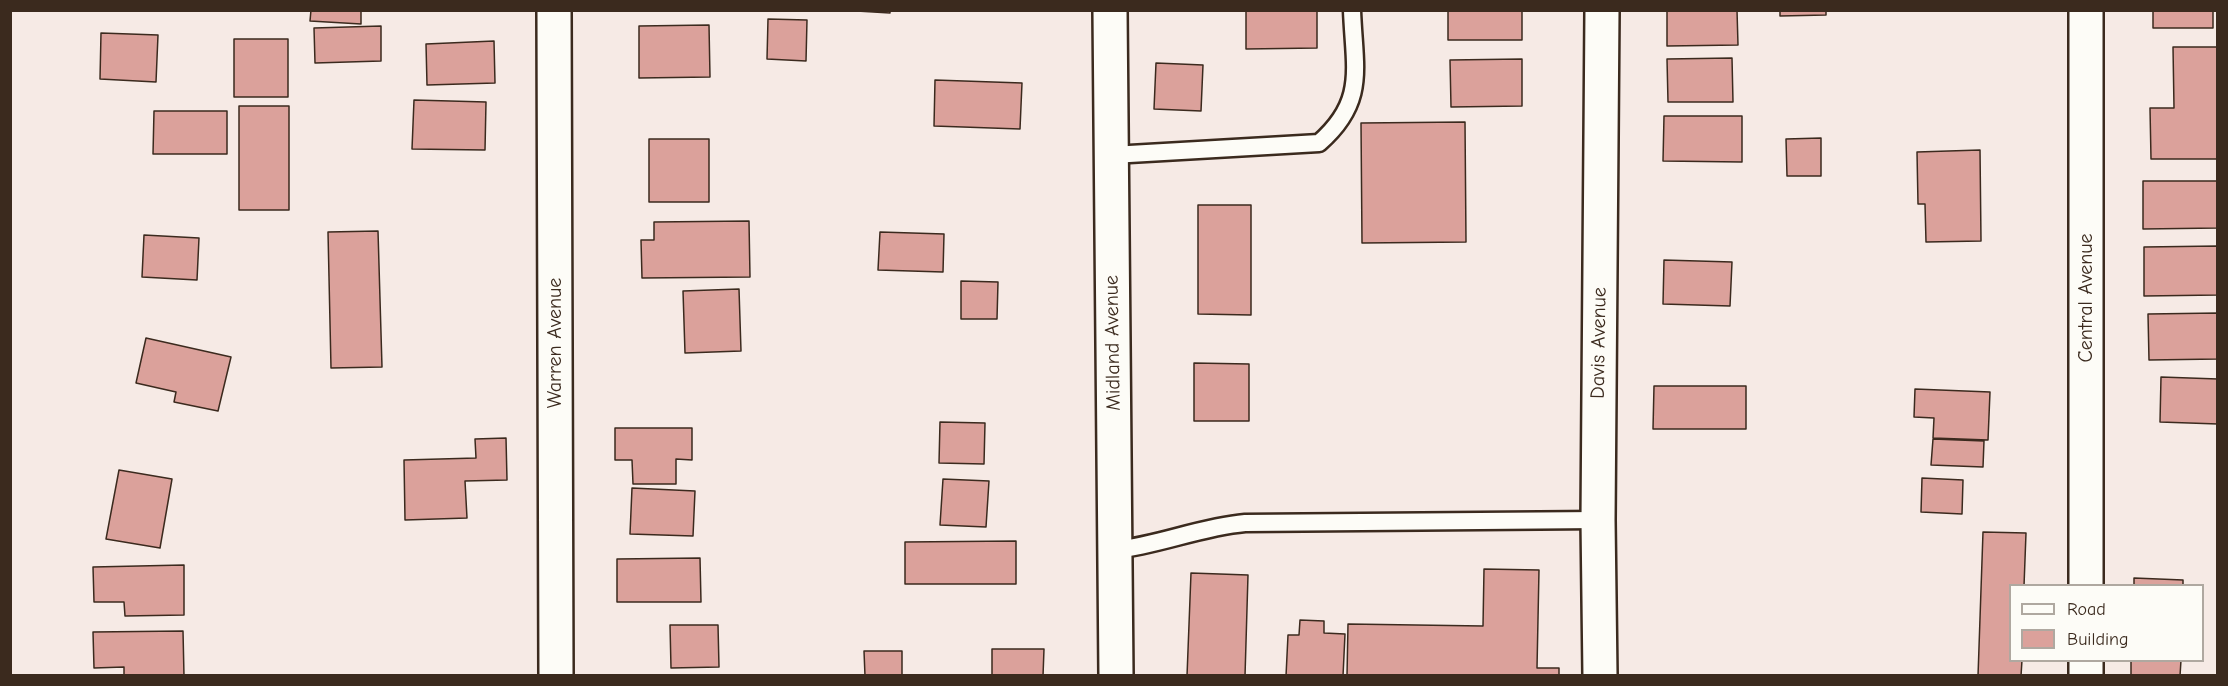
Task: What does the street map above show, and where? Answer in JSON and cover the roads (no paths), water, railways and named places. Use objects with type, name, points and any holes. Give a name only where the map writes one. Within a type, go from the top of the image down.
[{"type":"street","name":"Warren Avenue","points":[[554,10],[556,675]]},
{"type":"street","name":"Midland Avenue","points":[[1110,10],[1116,675]]},
{"type":"street","name":"Davis Avenue","points":[[1600,675],[1598,520],[1602,10]]},
{"type":"street","name":"Central Avenue","points":[[2086,10],[2086,584]]},
{"type":"lane","points":[[1112,155],[1319,143],[1347,113],[1354,90],[1352,10]]},
{"type":"lane","points":[[1115,550],[1145,547],[1191,532],[1245,523],[1598,520]]}]
